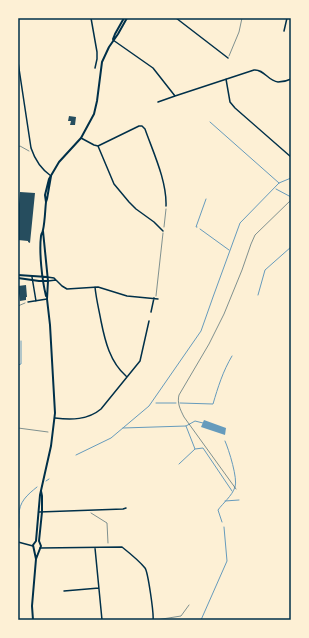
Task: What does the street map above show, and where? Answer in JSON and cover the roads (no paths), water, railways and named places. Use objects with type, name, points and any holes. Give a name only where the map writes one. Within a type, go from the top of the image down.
[{"type":"main road","points":[[113,40],[114,34],[124,18]]},
{"type":"main road","points":[[47,299],[48,281],[43,231],[46,202],[51,176],[59,162],[81,138],[94,114],[102,62],[105,54],[127,18]]},
{"type":"main road","points":[[36,559],[40,549],[40,495],[53,432],[56,408],[47,299],[43,277],[41,235],[43,231]]},
{"type":"main road","points":[[18,274],[32,277],[47,277]]},
{"type":"main road","points":[[18,278],[48,281]]},
{"type":"main road","points":[[33,620],[32,606],[36,559],[33,546],[35,543],[40,512]]},
{"type":"main road","points":[[35,543],[39,544]]},
{"type":"main road","points":[[34,549],[40,549]]},
{"type":"street","points":[[91,18],[97,52],[95,68]]},
{"type":"street","points":[[176,18],[228,58]]},
{"type":"street","points":[[284,32],[287,18]]},
{"type":"street","points":[[113,40],[153,68],[176,96]]},
{"type":"street","points":[[18,62],[33,152],[41,167],[51,176]]},
{"type":"street","points":[[158,102],[257,70],[276,82],[291,79]]},
{"type":"street","points":[[226,79],[230,102],[291,157]]},
{"type":"street","points":[[81,138],[98,146],[138,126],[144,127],[164,184],[166,206]]},
{"type":"street","points":[[98,146],[114,184],[128,202],[163,231]]},
{"type":"street","points":[[32,277],[36,301]]},
{"type":"street","points":[[47,277],[54,278],[62,286],[67,288],[95,287],[103,288],[127,296],[156,298],[151,312]]},
{"type":"street","points":[[48,281],[56,280]]},
{"type":"street","points":[[95,287],[102,327],[110,353],[115,363],[127,377]]},
{"type":"street","points":[[28,302],[47,299]]},
{"type":"street","points":[[55,418],[82,418],[101,408],[140,361],[149,321]]},
{"type":"street","points":[[40,512],[126,508]]},
{"type":"street","points":[[18,542],[33,546]]},
{"type":"street","points":[[40,549],[122,547],[127,550],[146,569],[154,612],[153,620]]},
{"type":"street","points":[[95,548],[102,620]]},
{"type":"street","points":[[64,591],[99,588]]},
{"type":"water","points":[[204,420],[226,428],[225,435],[201,427]]},
{"type":"waterway","points":[[210,122],[279,183]]},
{"type":"waterway","points":[[76,455],[111,438],[149,406],[201,331],[240,223],[279,183],[291,178]]},
{"type":"waterway","points":[[276,189],[291,197]]},
{"type":"waterway","points":[[197,227],[206,199]]},
{"type":"waterway","points":[[200,229],[229,250]]},
{"type":"waterway","points":[[258,295],[265,270],[291,247]]},
{"type":"waterway","points":[[18,365],[21,364],[21,341]]},
{"type":"waterway","points":[[180,403],[213,404],[223,373],[232,356]]},
{"type":"waterway","points":[[156,403],[176,403]]},
{"type":"waterway","points":[[123,428],[186,426],[195,421],[203,423]]},
{"type":"waterway","points":[[179,464],[195,449],[186,426]]},
{"type":"waterway","points":[[222,522],[218,510],[232,493],[236,483],[233,464],[225,441]]},
{"type":"waterway","points":[[195,449],[203,448],[232,491]]},
{"type":"waterway","points":[[18,531],[20,506],[27,496],[37,487]]},
{"type":"waterway","points":[[225,501],[239,500]]},
{"type":"waterway","points":[[201,620],[227,561],[224,527]]}]
